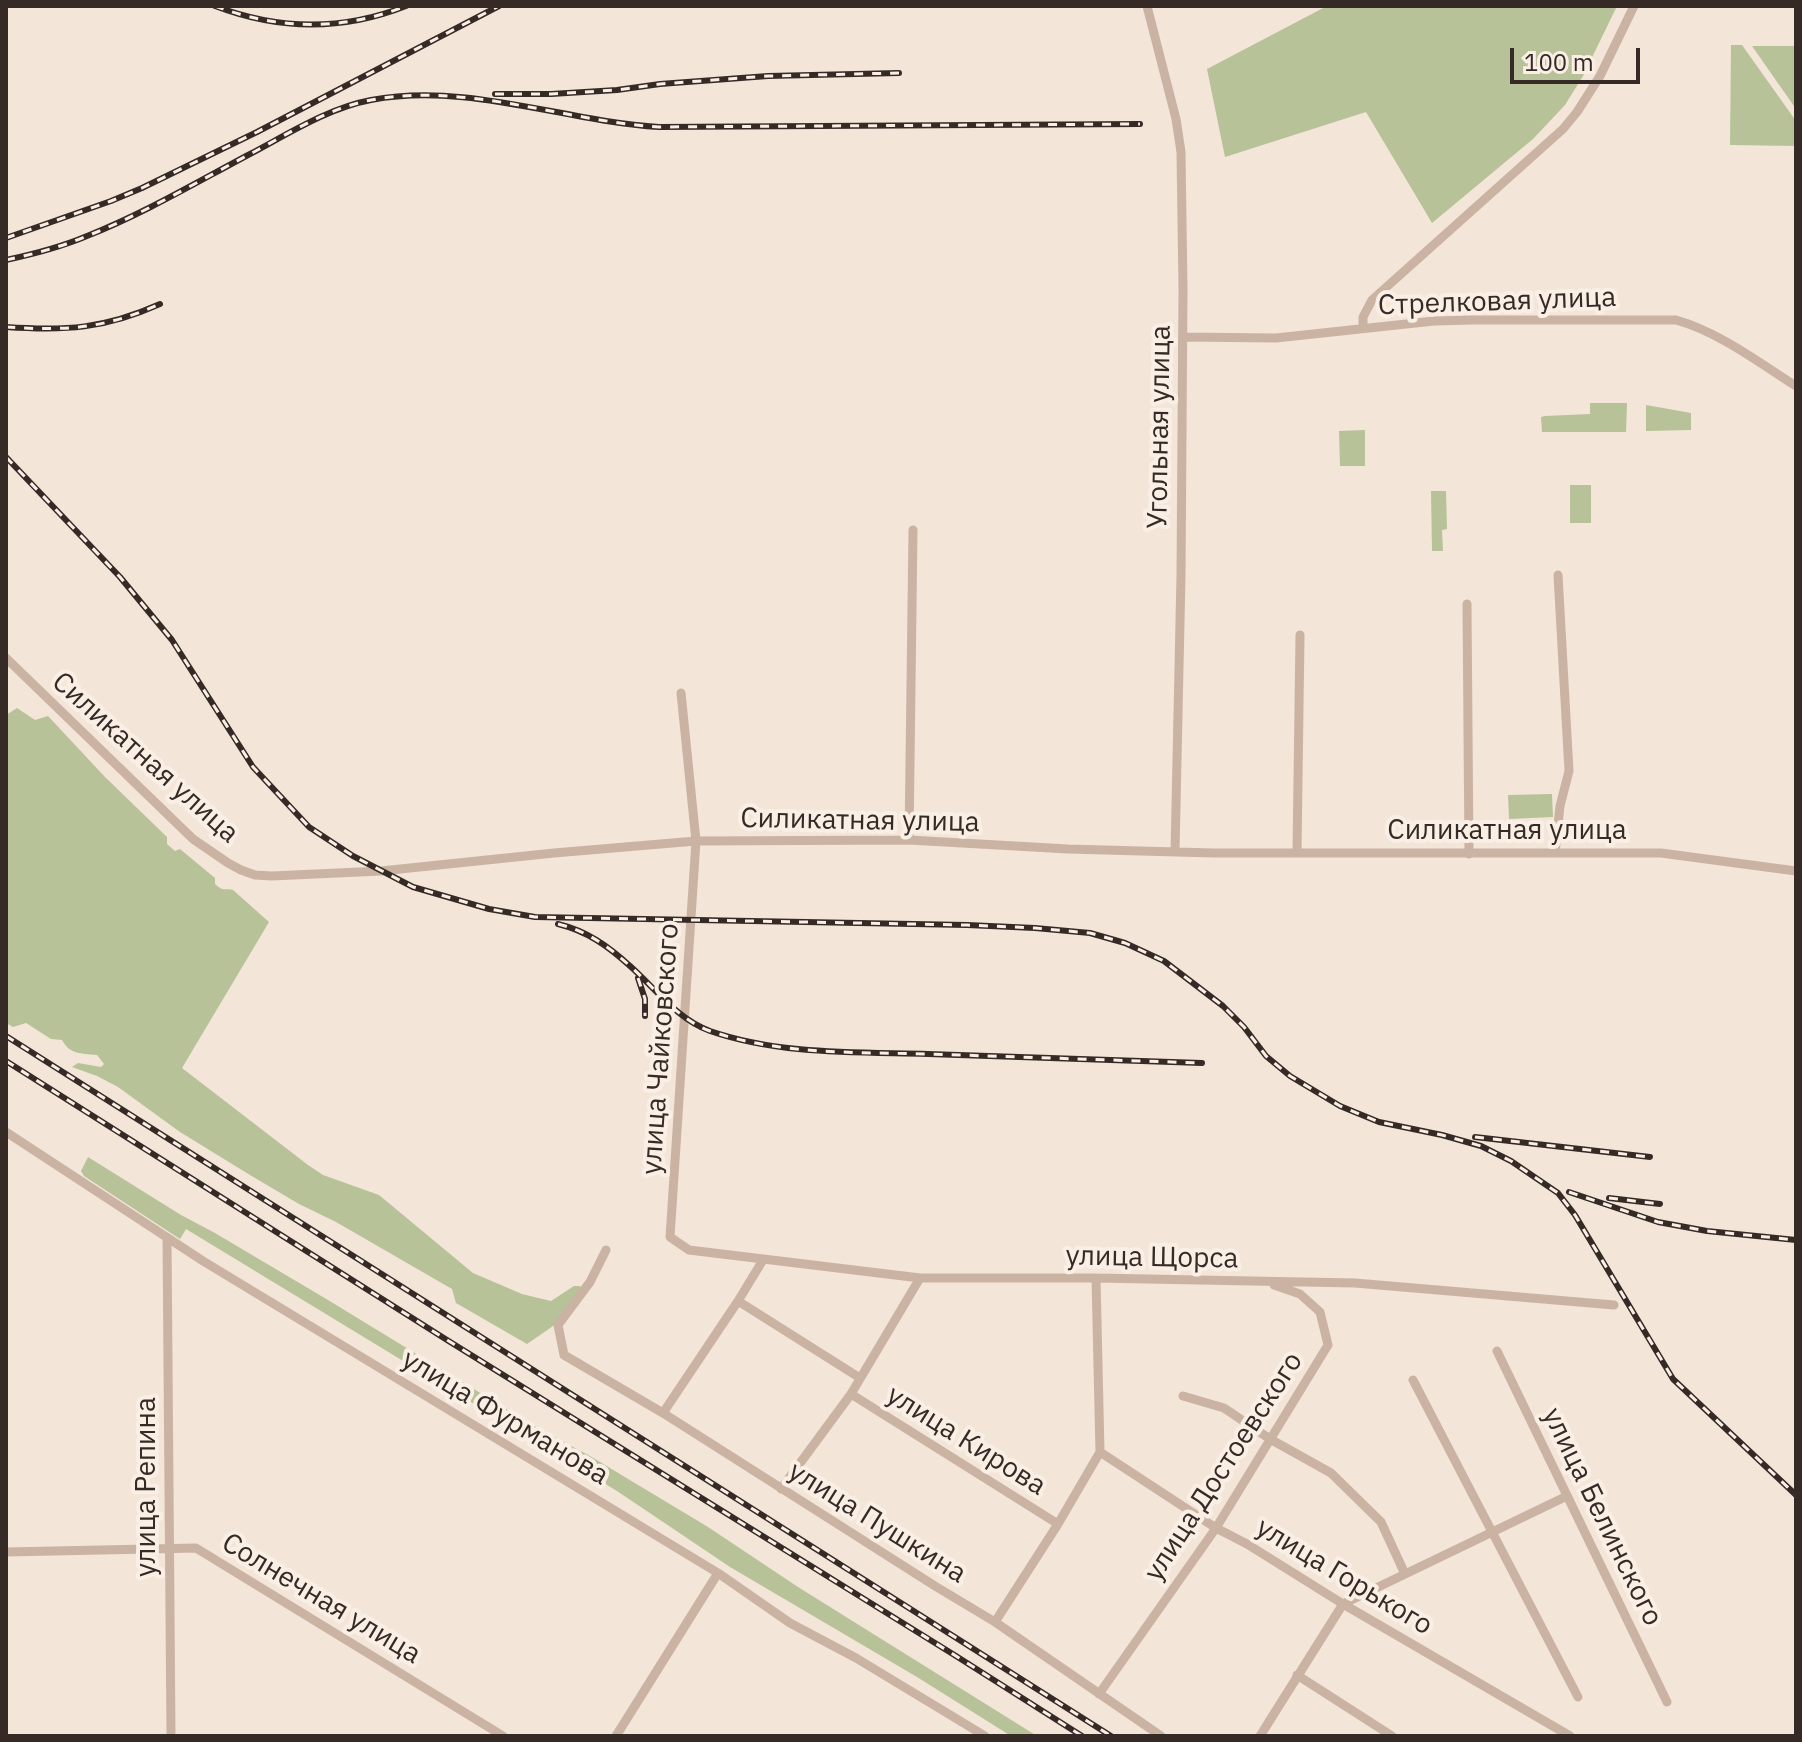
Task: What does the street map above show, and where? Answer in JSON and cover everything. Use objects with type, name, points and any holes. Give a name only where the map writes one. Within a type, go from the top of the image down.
[{"type":"street","name":"Угольная улица","points":[[1147,6],[1180,145],[1183,337],[1175,852]]},
{"type":"street","points":[[1363,328],[1363,317],[1372,300],[1563,129],[1600,76],[1634,6]]},
{"type":"street","name":"Стрелковая улица","points":[[1183,337],[1276,338],[1434,321],[1487,319],[1676,320],[1709,333],[1796,386]]},
{"type":"street","points":[[909,840],[913,530]]},
{"type":"street","points":[[1555,853],[1560,806],[1569,771],[1558,575]]},
{"type":"street","points":[[1467,604],[1469,854]]},
{"type":"street","points":[[1297,852],[1300,635]]},
{"type":"street","name":"Силикатная улица","points":[[6,658],[193,839],[228,863],[255,875],[381,871],[696,841],[909,840],[1175,852],[1661,853],[1796,871]]},
{"type":"street","points":[[681,693],[696,841]]},
{"type":"street","name":"улица Чайковского","points":[[689,1250],[670,1237],[696,841]]},
{"type":"street","name":"улица Фурманова","points":[[6,1132],[167,1238],[718,1573],[790,1623],[856,1658],[985,1736]]},
{"type":"street","name":"улица Репина","points":[[167,1238],[171,1736]]},
{"type":"street","name":"улица Пушкина","points":[[606,1250],[590,1282],[558,1325],[564,1355],[663,1413],[995,1622],[1161,1736]]},
{"type":"street","name":"улица Щорса","points":[[689,1250],[920,1278],[1355,1283],[1614,1305]]},
{"type":"street","points":[[663,1413],[763,1260]]},
{"type":"street","points":[[781,1489],[851,1394],[920,1278]]},
{"type":"street","points":[[995,1622],[1100,1452],[1096,1278]]},
{"type":"street","name":"улица Достоевского","points":[[1099,1694],[1216,1528],[1328,1345],[1320,1312],[1300,1294],[1263,1282]]},
{"type":"street","points":[[738,1301],[860,1378]]},
{"type":"street","name":"улица Белинского","points":[[1497,1351],[1667,1702]]},
{"type":"street","points":[[1413,1380],[1578,1697]]},
{"type":"street","name":"улица Кирова","points":[[851,1394],[1058,1524]]},
{"type":"street","points":[[1183,1396],[1224,1408],[1270,1439],[1331,1473],[1381,1522],[1405,1574]]},
{"type":"street","name":"улица Горького","points":[[1100,1452],[1216,1528],[1557,1733],[1570,1736]]},
{"type":"street","points":[[1260,1736],[1343,1604],[1567,1496]]},
{"type":"street","name":"Солнечная улица","points":[[6,1552],[196,1548],[503,1736]]},
{"type":"street","points":[[616,1736],[718,1573]]},
{"type":"street","points":[[1297,1675],[1392,1736]]},
{"type":"green space","points":[[1327,6],[1617,6],[1583,76],[1565,105],[1533,139],[1432,223],[1366,112],[1225,157],[1207,69]]},
{"type":"green space","points":[[1731,45],[1742,45],[1796,121],[1796,146],[1730,145]]},
{"type":"green space","points":[[1752,46],[1796,46],[1796,109]]},
{"type":"green space","points":[[1590,403],[1627,403],[1626,432],[1542,432],[1541,417],[1590,414]]},
{"type":"green space","points":[[1646,405],[1691,413],[1691,430],[1646,431]]},
{"type":"green space","points":[[1365,430],[1365,466],[1340,466],[1339,431]]},
{"type":"green space","points":[[1570,485],[1591,485],[1591,523],[1570,523]]},
{"type":"green space","points":[[1431,491],[1446,491],[1447,529],[1442,530],[1443,551],[1432,551]]},
{"type":"green space","points":[[17,708],[35,720],[48,716],[167,837],[167,844],[175,851],[180,849],[215,878],[215,884],[222,889],[233,890],[269,922],[182,1068],[323,1175],[379,1195],[473,1273],[522,1294],[551,1301],[574,1286],[580,1286],[582,1290],[556,1324],[527,1344],[456,1303],[452,1289],[250,1175],[180,1132],[118,1087],[72,1067],[78,1063],[101,1067],[104,1064],[97,1055],[72,1051],[62,1040],[51,1039],[26,1023],[13,1027],[6,1023],[6,715]]},
{"type":"green space","points":[[1552,794],[1553,817],[1509,819],[1508,795]]},
{"type":"green space","points":[[88,1157],[708,1527],[1037,1736],[1011,1736],[730,1567],[617,1491],[186,1229],[180,1239],[84,1176],[81,1171]]},
{"type":"railway","points":[[215,6],[263,20],[310,24],[358,20],[406,6]]},
{"type":"railway","points":[[6,238],[142,188],[499,6]]},
{"type":"railway","points":[[495,94],[617,90],[768,76],[899,73]]},
{"type":"railway","points":[[6,260],[57,247],[108,227],[309,122],[371,100],[407,96],[479,99],[659,127],[1140,124]]},
{"type":"railway","points":[[6,327],[48,329],[84,326],[121,319],[160,304]]},
{"type":"railway","points":[[6,457],[120,577],[172,640],[253,767],[309,827],[353,856],[413,887],[489,909],[535,917],[967,925],[1090,933],[1125,943],[1164,961],[1223,1006],[1266,1056],[1290,1076],[1340,1106],[1379,1122],[1481,1146],[1511,1161],[1558,1193],[1575,1215],[1673,1379],[1796,1495]]},
{"type":"railway","points":[[558,924],[588,935],[605,946],[687,1019],[710,1031],[736,1039],[818,1051],[1202,1063]]},
{"type":"railway","points":[[638,978],[645,999],[645,1016]]},
{"type":"railway","points":[[6,1036],[1111,1736]]},
{"type":"railway","points":[[6,1061],[1082,1736]]},
{"type":"railway","points":[[1475,1137],[1650,1157]]},
{"type":"railway","points":[[1569,1192],[1658,1222],[1707,1231],[1796,1240]]},
{"type":"railway","points":[[1609,1198],[1660,1204]]}]
